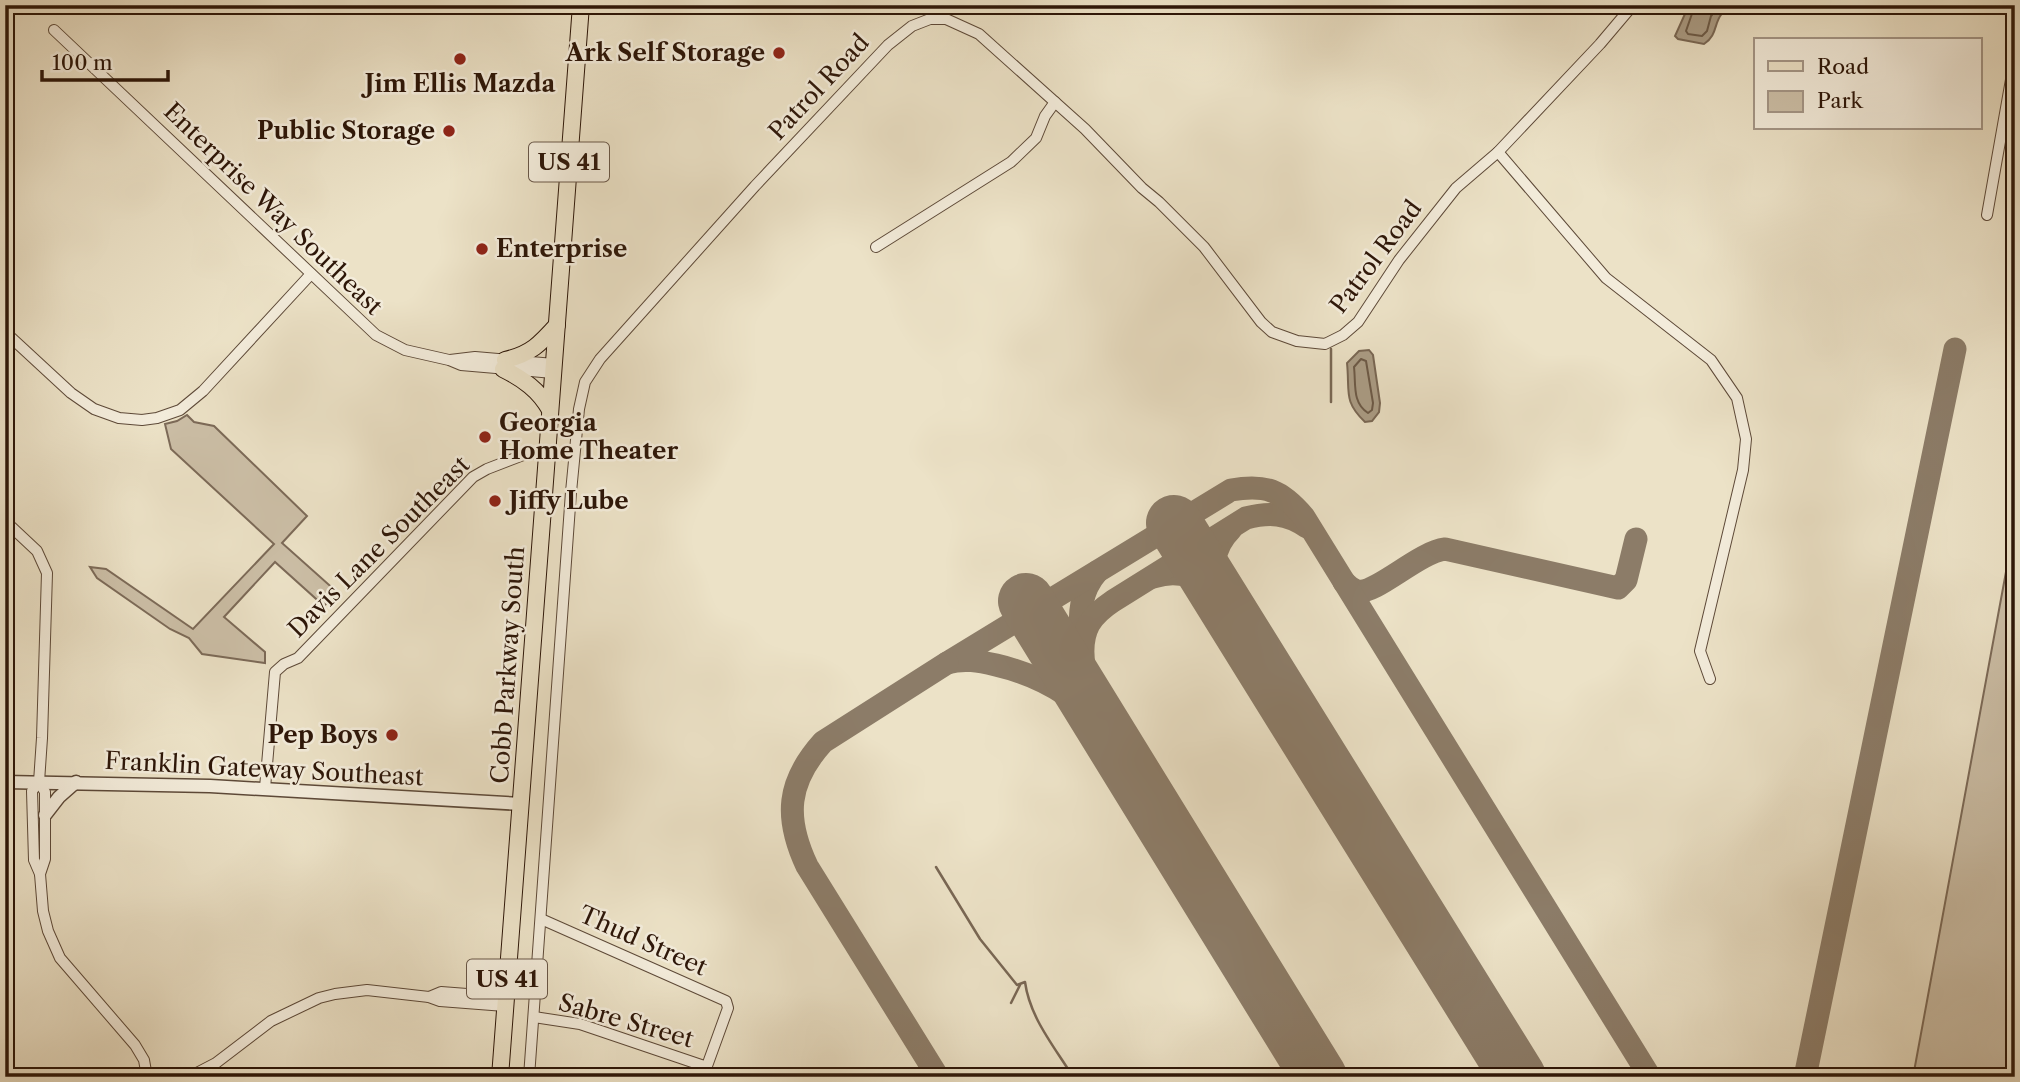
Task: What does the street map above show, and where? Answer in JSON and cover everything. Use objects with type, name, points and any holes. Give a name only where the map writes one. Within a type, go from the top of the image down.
[{"type":"main road","name":"Cobb Parkway South","points":[[500,1077],[581,5]]},
{"type":"main road","points":[[550,410],[532,387],[504,365],[534,349],[557,325]]},
{"type":"street","name":"Patrol Road","points":[[529,1077],[572,478],[579,409],[585,382],[755,186],[888,45],[912,26],[930,19],[946,19],[979,34],[1086,129],[1142,188],[1204,247],[1261,322],[1272,332],[1297,341],[1325,344],[1343,335],[1358,322],[1399,260],[1456,188],[1497,152],[1600,44],[1633,5]]},
{"type":"street","name":"Enterprise Way Southeast","points":[[54,30],[364,326],[387,342],[424,356],[449,360],[475,357],[504,365],[553,369]]},
{"type":"street","points":[[1987,215],[2015,57]]},
{"type":"street","points":[[876,247],[1011,162],[1036,138],[1045,116],[1055,102]]},
{"type":"street","points":[[1497,152],[1606,278],[1711,360],[1737,398],[1746,439],[1743,470],[1700,651],[1710,679]]},
{"type":"street","points":[[5,332],[71,393],[94,409],[119,418],[157,418],[180,410],[203,391],[311,274]]},
{"type":"street","name":"Davis Lane Southeast","points":[[265,788],[275,672],[298,658],[473,477],[487,468],[518,456],[548,454]]},
{"type":"street","points":[[5,520],[37,551],[47,573],[39,782],[32,791],[34,860],[40,874],[43,911],[53,945],[60,958],[135,1045],[144,1060],[147,1077]]},
{"type":"street","name":"Franklin Gateway Southeast","points":[[5,782],[265,788],[521,804]]},
{"type":"street","points":[[39,782],[45,792],[45,859],[40,874]]},
{"type":"street","points":[[45,816],[75,782]]},
{"type":"street","name":"Thud Street","points":[[541,919],[723,999],[728,1008],[705,1072]]},
{"type":"street","points":[[189,1077],[216,1063],[271,1021],[319,998],[367,990],[429,997],[441,992],[506,1001]]},
{"type":"street","name":"Sabre Street","points":[[534,1017],[580,1024],[705,1072]]},
{"type":"green space","points":[[187,415],[194,422],[214,426],[307,516],[282,543],[337,592],[324,606],[275,562],[224,617],[265,652],[265,663],[202,654],[189,638],[170,629],[97,578],[90,567],[106,569],[193,629],[274,544],[171,449],[165,424]]},
{"type":"green space","points":[[2015,523],[2015,1077],[1913,1077]]},
{"type":"water","points":[[1689,5],[1739,5],[1723,12],[1713,34],[1704,44],[1675,36]]},
{"type":"water","points":[[1369,350],[1373,355],[1380,403],[1379,412],[1372,421],[1365,422],[1350,402],[1347,363],[1359,351]]},
{"type":"waterway","points":[[1331,349],[1331,402]]},
{"type":"waterway","points":[[936,867],[980,939],[1017,985],[1025,982],[1037,1020],[1073,1077]]},
{"type":"waterway","points":[[1011,1003],[1020,985]]},
{"type":"taxiway","points":[[1805,1077],[1955,349]]},
{"type":"taxiway","points":[[1103,728],[1068,696],[1027,674],[978,661],[947,663],[1231,490],[1254,488],[1280,495],[1304,517],[1650,1077]]},
{"type":"taxiway","points":[[1100,720],[1083,659],[1085,635],[1089,624],[1100,611],[1246,518],[1278,515],[1307,527]]},
{"type":"taxiway","points":[[1219,597],[1214,561],[1224,537],[1231,529]]},
{"type":"taxiway","points":[[1344,582],[1358,591],[1366,590],[1423,557],[1445,549],[1618,588],[1626,580],[1636,539]]},
{"type":"taxiway","points":[[1081,639],[1080,621],[1084,595],[1097,572]]},
{"type":"taxiway","points":[[1154,577],[1164,574],[1190,576],[1219,597]]},
{"type":"taxiway","points":[[938,1077],[807,866],[792,816],[796,786],[802,771],[823,742],[947,663]]},
{"type":"runway","points":[[1174,523],[1518,1077]]},
{"type":"runway","points":[[1026,601],[1319,1077]]},
{"type":"place","name":"Ark Self Storage","points":[[779,53]]},
{"type":"place","name":"Jim Ellis Mazda","points":[[460,59]]},
{"type":"place","name":"Public Storage","points":[[449,131]]},
{"type":"place","name":"Enterprise","points":[[482,249]]},
{"type":"place","name":"Georgia Home Theater","points":[[485,437]]},
{"type":"place","name":"Jiffy Lube","points":[[495,501]]},
{"type":"place","name":"Pep Boys","points":[[392,735]]}]
